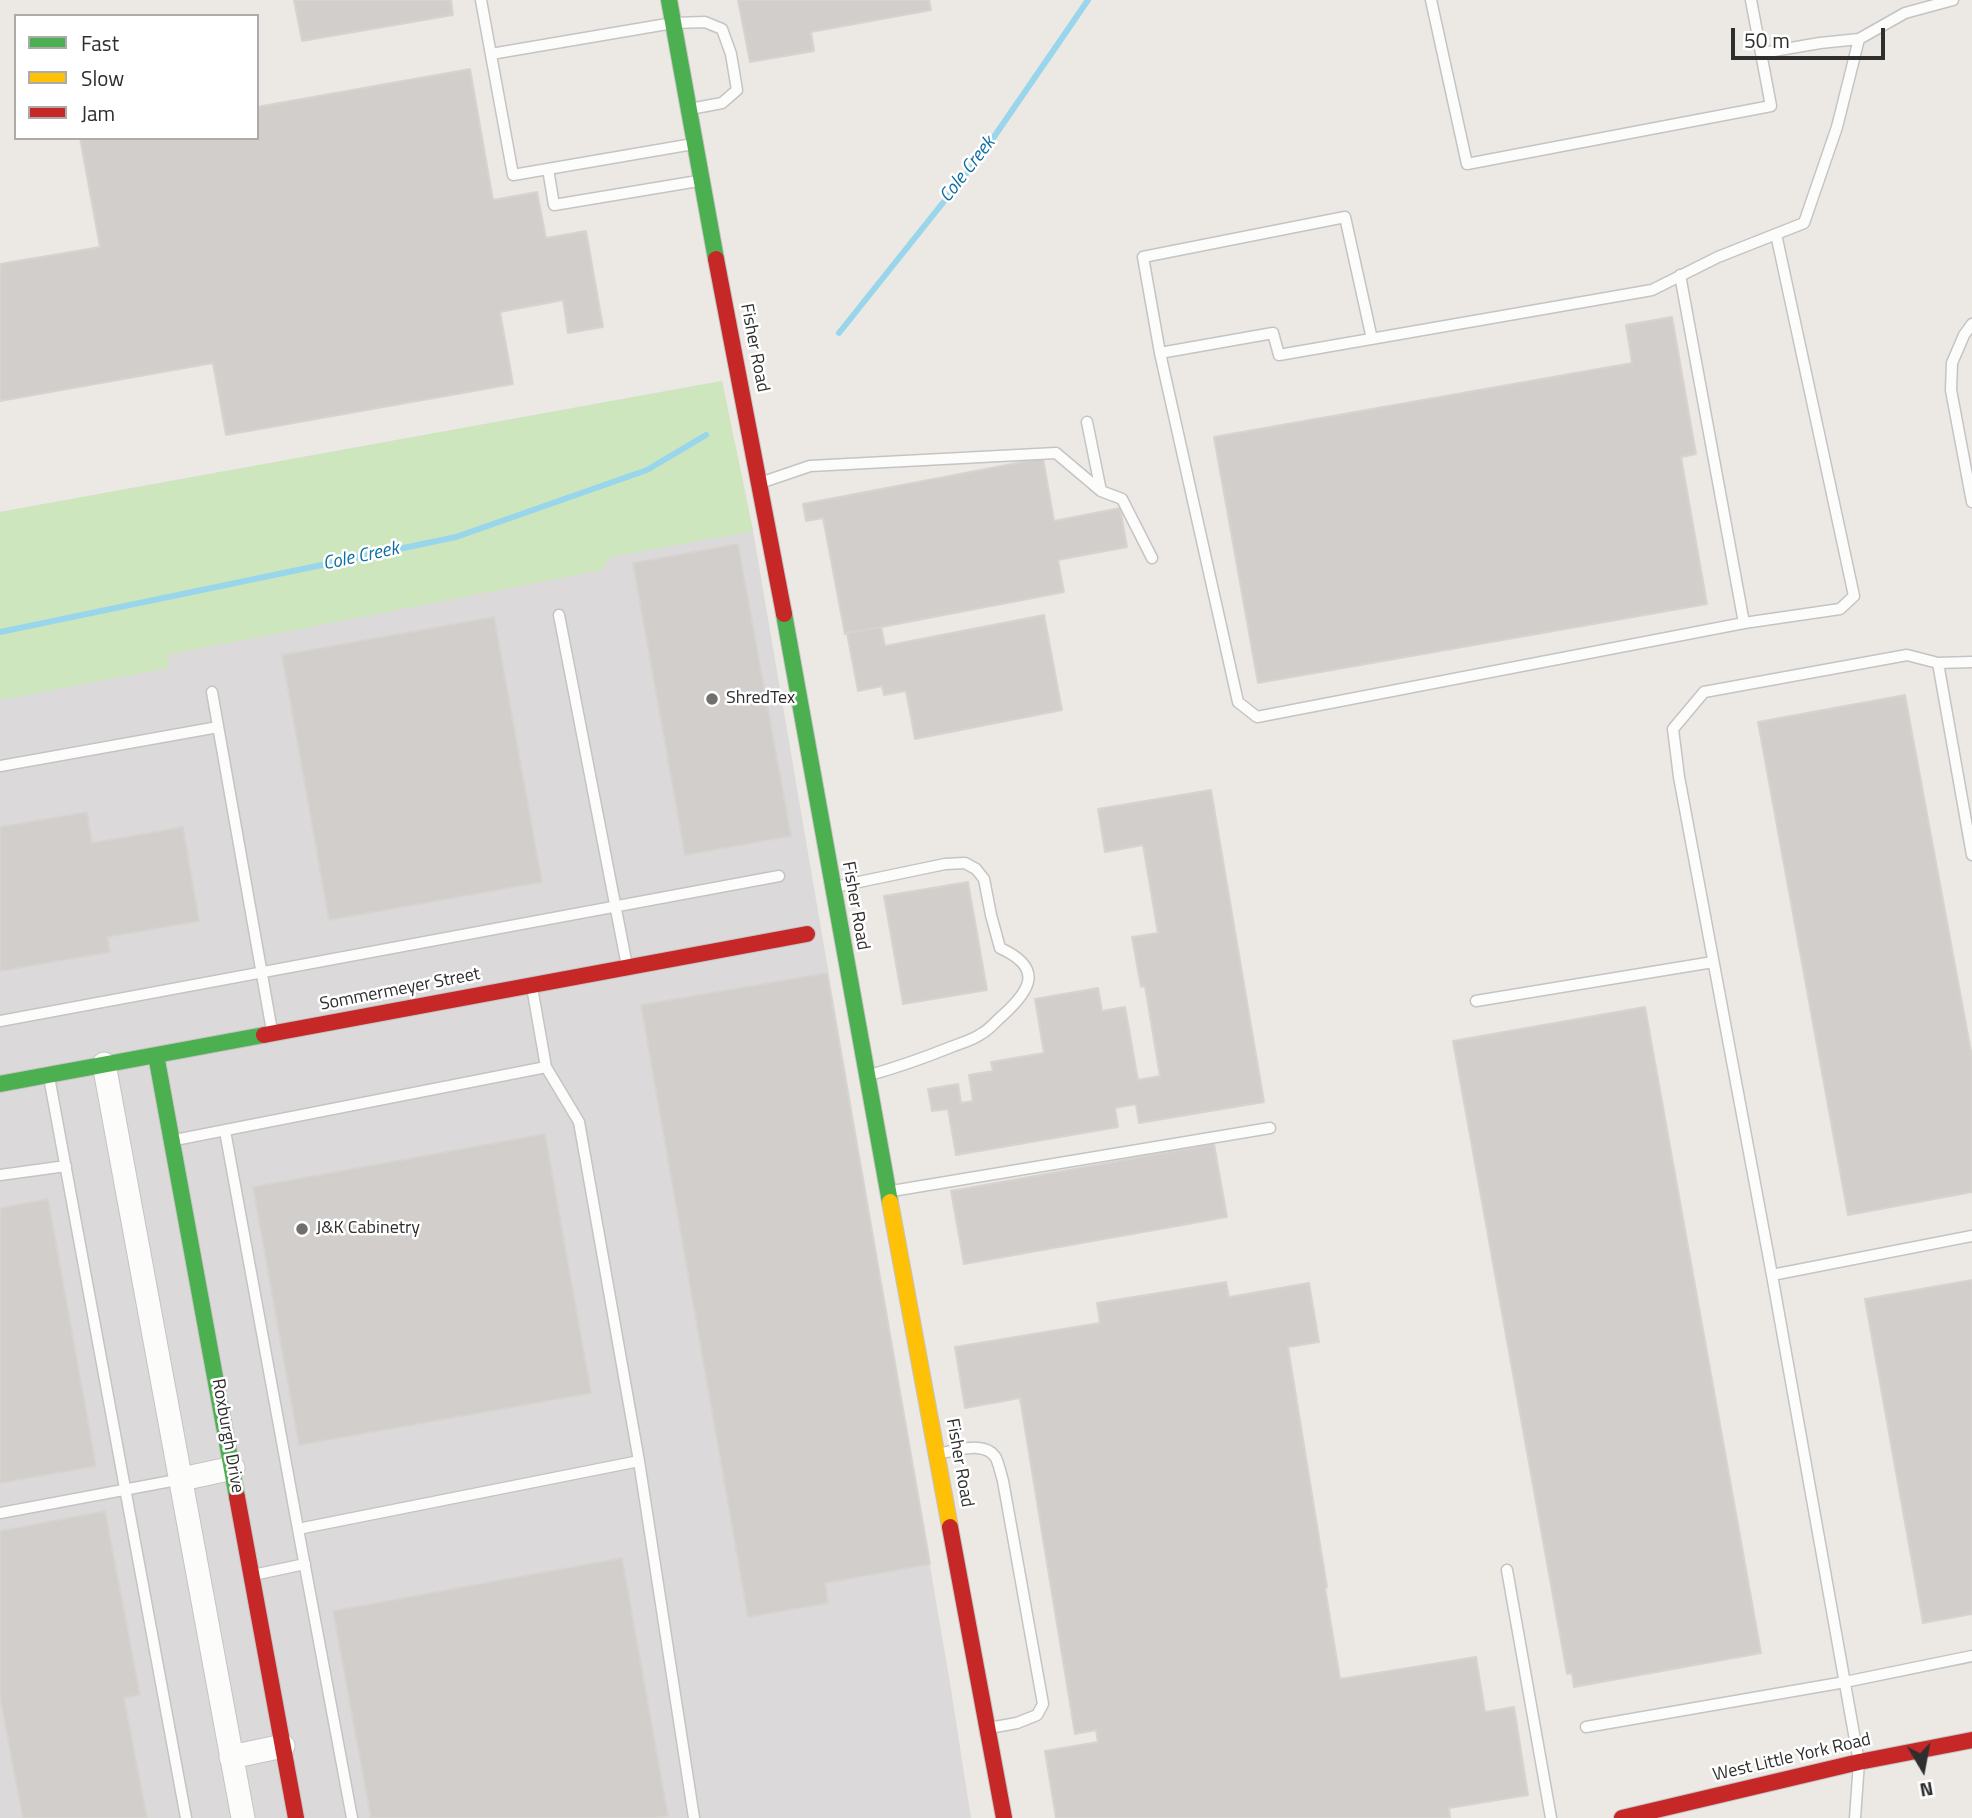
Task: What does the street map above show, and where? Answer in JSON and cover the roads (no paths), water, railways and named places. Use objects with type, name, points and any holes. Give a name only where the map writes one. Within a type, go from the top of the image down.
[{"type":"street","name":"Fisher Road","points":[[669,0],[1004,1818]]},
{"type":"street","name":"Sommermeyer Street","points":[[0,1083],[807,934]]},
{"type":"street","name":"Roxburgh Drive","points":[[156,1055],[296,1818]]},
{"type":"street","points":[[104,1064],[243,1818]]},
{"type":"street","points":[[182,1479],[233,1468]]},
{"type":"street","name":"West Little York Road","points":[[1622,1818],[1859,1762],[1972,1740]]},
{"type":"street","points":[[232,1757],[283,1746]]},
{"type":"lane","points":[[481,0],[513,175],[694,143]]},
{"type":"lane","points":[[1431,0],[1467,164],[1771,106],[1751,0]]},
{"type":"lane","points":[[1762,54],[1859,39],[1905,13],[1953,0]]},
{"type":"lane","points":[[491,54],[673,23],[705,22],[722,29],[731,54],[737,90],[722,103],[688,110]]},
{"type":"lane","points":[[1160,353],[1273,334],[1279,355],[1652,290],[1718,257],[1804,223],[1837,127],[1859,39]]},
{"type":"lane","points":[[548,169],[554,205],[701,180]]},
{"type":"lane","points":[[1371,339],[1345,217],[1143,257],[1160,353],[1238,702],[1257,717],[1744,623],[1840,609],[1854,596],[1776,234]]},
{"type":"lane","points":[[1680,275],[1744,623]]},
{"type":"lane","points":[[1972,324],[1952,363],[1951,390],[1972,502]]},
{"type":"lane","points":[[1087,422],[1101,491]]},
{"type":"lane","points":[[760,483],[810,466],[1056,453],[1101,491],[1122,499],[1152,558]]},
{"type":"lane","points":[[559,615],[627,968]]},
{"type":"lane","points":[[1855,1818],[1859,1762],[1673,729],[1704,692],[1907,655],[1938,663],[1972,662]]},
{"type":"lane","points":[[1938,663],[1972,855]]},
{"type":"lane","points":[[212,692],[272,1033]]},
{"type":"lane","points":[[0,766],[218,727]]},
{"type":"lane","points":[[832,887],[945,864],[965,863],[976,869],[984,879],[1000,948],[1025,964],[1028,981],[1025,991],[982,1034],[909,1064],[867,1076]]},
{"type":"lane","points":[[0,1021],[779,876]]},
{"type":"lane","points":[[1476,1001],[1713,962]]},
{"type":"lane","points":[[532,985],[546,1067],[579,1122],[639,1461],[694,1818]]},
{"type":"lane","points":[[172,1141],[546,1067]]},
{"type":"lane","points":[[49,1074],[186,1818]]},
{"type":"lane","points":[[889,1191],[1270,1128]]},
{"type":"lane","points":[[225,1131],[352,1818]]},
{"type":"lane","points":[[0,1175],[66,1166]]},
{"type":"lane","points":[[1772,1275],[1972,1236]]},
{"type":"lane","points":[[937,1454],[976,1447],[989,1451],[995,1457],[1005,1494],[1043,1704],[1037,1715],[1017,1723],[988,1728]]},
{"type":"lane","points":[[298,1530],[639,1461]]},
{"type":"lane","points":[[0,1513],[182,1479]]},
{"type":"lane","points":[[251,1575],[305,1564]]},
{"type":"lane","points":[[1507,1570],[1551,1818]]},
{"type":"lane","points":[[1586,1727],[1845,1682],[1972,1656]]},
{"type":"waterway","name":"Cole Creek","points":[[839,333],[985,150],[1088,0]]},
{"type":"waterway","name":"Cole Creek","points":[[0,632],[456,537],[647,470],[706,435]]},
{"type":"place","name":"ShredTex","points":[[712,699]]},
{"type":"place","name":"J&K Cabinetry","points":[[302,1229]]}]
